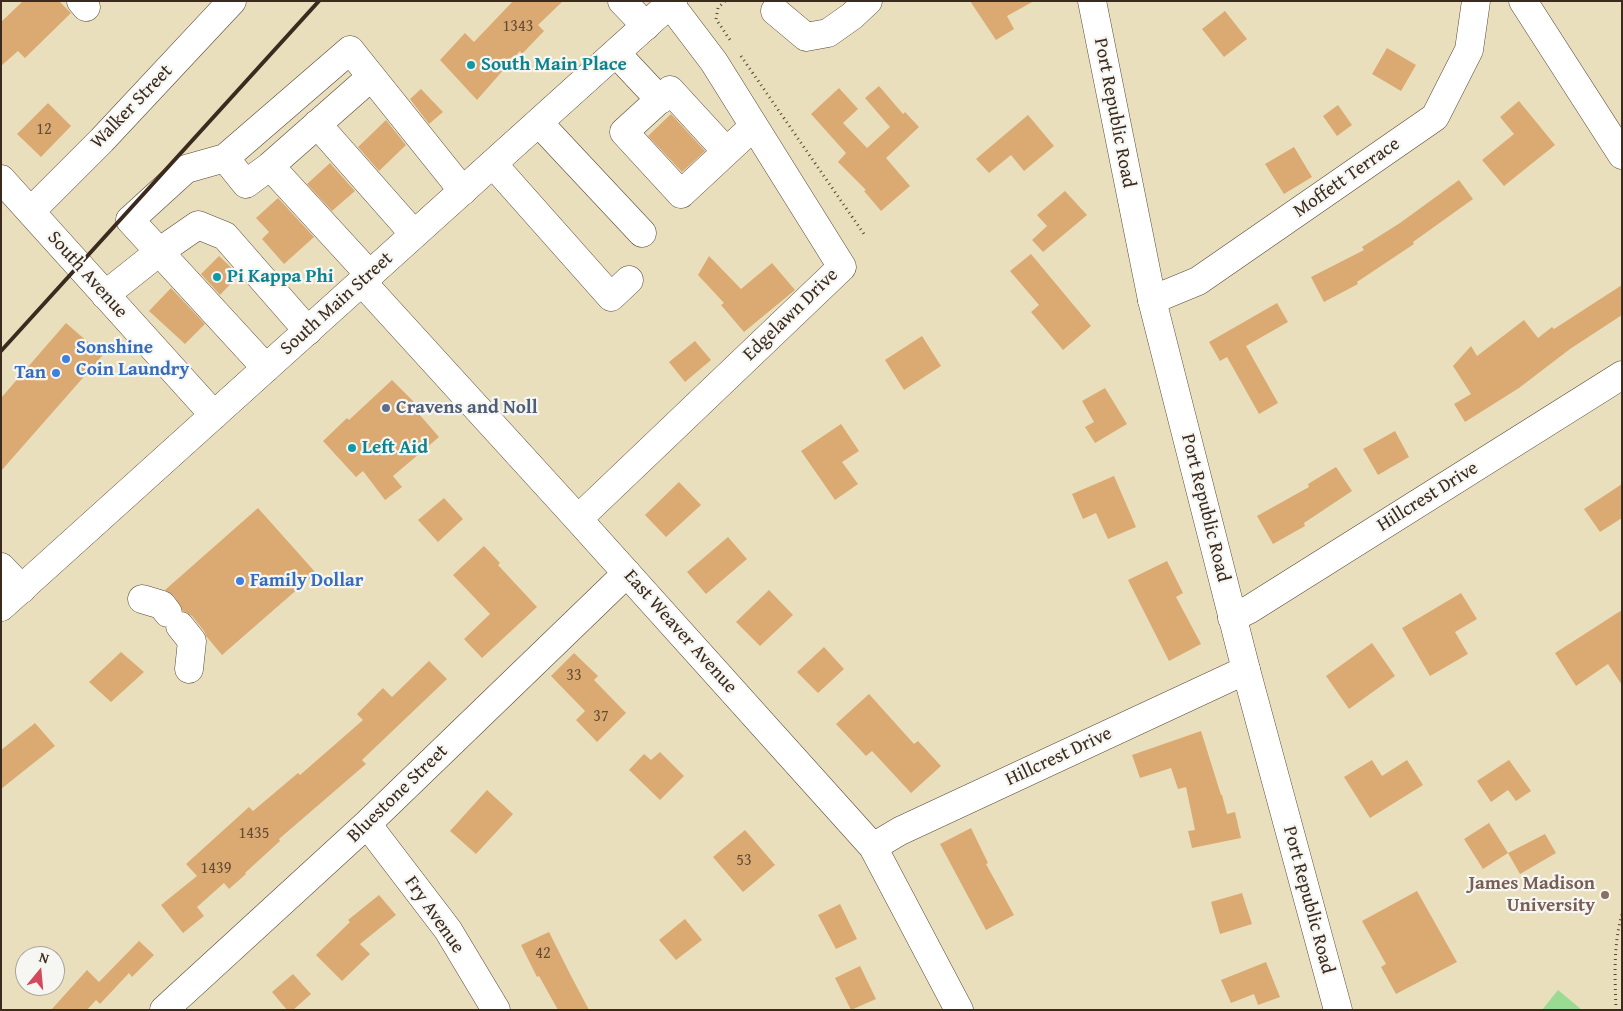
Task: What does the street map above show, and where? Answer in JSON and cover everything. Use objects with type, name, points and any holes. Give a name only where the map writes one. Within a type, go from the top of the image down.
[{"type":"street","name":"Walker Street","points":[[31,211],[102,140],[232,1]]},
{"type":"street","points":[[622,1],[646,26]]},
{"type":"street","points":[[776,5],[806,37],[828,33],[852,16],[868,1]]},
{"type":"street","name":"Port Republic Road","points":[[1092,1],[1152,300],[1232,618],[1338,1010]]},
{"type":"street","name":"Moffett Terrace","points":[[1152,300],[1198,282],[1435,116],[1468,50],[1476,1]]},
{"type":"street","points":[[1523,1],[1622,155]]},
{"type":"street","name":"South Main Street","points":[[1,607],[672,3]]},
{"type":"street","name":"Edgelawn Drive","points":[[578,518],[842,267],[714,62],[672,3]]},
{"type":"street","points":[[266,368],[130,220],[186,168],[225,158],[350,50],[463,191]]},
{"type":"street","points":[[616,53],[660,100]]},
{"type":"street","points":[[225,158],[246,184],[270,166],[371,77]]},
{"type":"street","points":[[726,152],[670,90],[624,132],[681,194],[754,126]]},
{"type":"street","points":[[539,122],[642,233]]},
{"type":"street","points":[[317,124],[414,234]]},
{"type":"street","points":[[493,164],[611,297],[629,280]]},
{"type":"street","name":"East Weaver Avenue","points":[[270,166],[366,278],[578,518],[872,847],[960,1010]]},
{"type":"street","name":"South Avenue","points":[[3,184],[31,211],[214,415]]},
{"type":"street","points":[[105,295],[159,252],[198,225],[225,236],[308,330]]},
{"type":"street","name":"Hillcrest Drive","points":[[1232,618],[1250,609],[1622,375]]},
{"type":"street","points":[[1,566],[22,589]]},
{"type":"street","name":"Bluestone Street","points":[[164,1010],[367,824],[627,573]]},
{"type":"street","points":[[142,599],[162,605],[192,641],[189,669]]},
{"type":"street","name":"Hillcrest Drive","points":[[872,847],[900,831],[1246,670]]},
{"type":"street","name":"Fry Avenue","points":[[367,824],[448,930],[496,1010]]},
{"type":"path","points":[[725,1],[718,8],[716,19],[733,43]]},
{"type":"path","points":[[738,52],[866,237]]},
{"type":"path","points":[[1616,1010],[1615,968],[1617,933],[1622,914]]},
{"type":"green space","points":[[1558,990],[1582,1010],[1542,1010]]},
{"type":"building","points":[[23,1],[59,1],[71,13],[25,58],[18,51],[1,66],[1,22]]},
{"type":"building","points":[[513,1],[563,1],[538,25],[544,31],[522,54],[520,51],[477,100],[440,60],[465,33],[474,42]]},
{"type":"building","points":[[970,1],[1034,1],[1007,16],[1014,29],[996,40]]},
{"type":"building","points":[[1225,11],[1247,39],[1224,57],[1202,29]]},
{"type":"building","points":[[1387,48],[1416,65],[1401,91],[1372,74]]},
{"type":"building","points":[[879,86],[903,114],[905,112],[919,127],[886,158],[910,186],[881,211],[864,191],[866,190],[838,162],[846,153],[811,114],[839,88],[858,109],[843,123],[867,148],[890,127],[865,98]]},
{"type":"building","points":[[421,89],[443,112],[429,124],[410,99]]},
{"type":"building","points":[[1519,101],[1555,145],[1504,186],[1482,160],[1514,134],[1500,117]]},
{"type":"building","points":[[48,103],[71,126],[41,157],[17,134]]},
{"type":"building","points":[[1338,105],[1352,125],[1337,136],[1323,116]]},
{"type":"building","points":[[671,114],[705,151],[682,172],[648,136]]},
{"type":"building","points":[[1028,115],[1054,146],[1024,171],[1011,155],[989,173],[976,159]]},
{"type":"building","points":[[386,120],[406,145],[379,171],[358,147]]},
{"type":"building","points":[[1294,147],[1312,177],[1284,194],[1265,164]]},
{"type":"building","points":[[330,163],[355,191],[332,211],[307,184]]},
{"type":"building","points":[[1459,180],[1473,199],[1413,242],[1414,244],[1357,282],[1358,284],[1324,302],[1311,277],[1364,250],[1362,247],[1400,223]]},
{"type":"building","points":[[1065,191],[1087,215],[1043,252],[1032,240],[1047,226],[1037,215]]},
{"type":"building","points":[[278,198],[314,237],[284,264],[262,239],[269,232],[256,218]]},
{"type":"building","points":[[1031,254],[1091,326],[1063,350],[1031,312],[1039,305],[1010,271]]},
{"type":"building","name":"Pi Kappa Phi","points":[[219,256],[239,275],[220,295],[201,274]]},
{"type":"building","points":[[709,256],[741,289],[772,263],[795,290],[744,332],[721,305],[724,303],[698,275]]},
{"type":"building","points":[[1622,285],[1622,315],[1570,349],[1519,388],[1465,422],[1454,404],[1471,394],[1453,366],[1471,346],[1477,356],[1524,320],[1538,338],[1552,327],[1554,329]]},
{"type":"building","points":[[171,288],[205,324],[185,344],[149,311]]},
{"type":"building","points":[[1277,303],[1288,322],[1246,346],[1278,403],[1259,414],[1227,357],[1220,361],[1209,342]]},
{"type":"building","points":[[66,323],[103,355],[1,471],[1,398]]},
{"type":"building","points":[[922,336],[941,366],[904,390],[885,360]]},
{"type":"building","points":[[695,341],[711,360],[685,382],[669,362]]},
{"type":"building","points":[[392,380],[415,403],[412,406],[439,437],[393,476],[402,487],[385,500],[363,471],[356,477],[323,441]]},
{"type":"building","points":[[1105,388],[1127,424],[1095,443],[1085,427],[1094,422],[1082,401]]},
{"type":"building","points":[[841,424],[859,451],[842,462],[858,484],[835,500],[801,451]]},
{"type":"building","points":[[1395,431],[1409,457],[1378,475],[1363,449]]},
{"type":"building","points":[[1336,467],[1352,491],[1304,523],[1305,526],[1273,544],[1257,516],[1309,487],[1308,484]]},
{"type":"building","points":[[1114,476],[1136,527],[1108,539],[1096,513],[1083,519],[1072,494]]},
{"type":"building","points":[[679,482],[701,505],[666,537],[645,515]]},
{"type":"building","points":[[1622,484],[1622,518],[1600,532],[1584,509]]},
{"type":"building","points":[[444,498],[463,519],[438,542],[418,520]]},
{"type":"building","name":"Family Dollar","points":[[258,508],[316,573],[222,655],[192,616],[183,611],[174,596],[165,590]]},
{"type":"building","points":[[728,537],[747,559],[706,594],[687,572]]},
{"type":"building","points":[[484,546],[500,563],[498,565],[537,607],[482,658],[464,639],[490,614],[453,575]]},
{"type":"building","points":[[1167,561],[1183,593],[1176,597],[1201,644],[1169,661],[1128,580]]},
{"type":"building","points":[[769,590],[793,615],[760,646],[736,622]]},
{"type":"building","points":[[1461,593],[1477,619],[1455,632],[1468,654],[1430,676],[1402,628]]},
{"type":"building","points":[[1622,610],[1622,685],[1608,664],[1576,686],[1555,653]]},
{"type":"building","points":[[1372,643],[1395,676],[1349,709],[1326,676]]},
{"type":"building","points":[[824,647],[844,669],[818,693],[797,672]]},
{"type":"building","points":[[121,652],[144,672],[111,702],[89,682]]},
{"type":"building","points":[[574,653],[598,676],[594,680],[626,713],[597,742],[576,720],[585,711],[551,676]]},
{"type":"building","points":[[429,661],[447,679],[362,760],[366,764],[279,839],[280,841],[246,874],[229,889],[224,883],[197,907],[204,916],[183,933],[161,905],[197,876],[186,864],[249,807],[253,811],[298,773],[300,775],[363,720],[357,714],[383,688],[392,697]]},
{"type":"building","points":[[869,694],[914,744],[918,741],[941,766],[911,793],[872,751],[866,756],[836,724]]},
{"type":"building","points":[[35,723],[55,746],[1,789],[1,750]]},
{"type":"building","points":[[1201,731],[1227,814],[1235,812],[1241,838],[1192,848],[1188,831],[1195,830],[1186,787],[1178,789],[1171,768],[1140,778],[1132,755]]},
{"type":"building","points":[[660,752],[684,776],[660,800],[629,770],[644,754],[651,760]]},
{"type":"building","points":[[1372,760],[1382,776],[1407,760],[1423,785],[1370,818],[1344,777]]},
{"type":"building","points":[[1509,760],[1531,791],[1516,801],[1508,790],[1491,802],[1477,781]]},
{"type":"building","points":[[487,790],[513,814],[476,854],[450,831]]},
{"type":"building","points":[[1489,823],[1508,853],[1483,869],[1464,839]]},
{"type":"building","points":[[971,828],[988,863],[986,864],[1014,915],[986,930],[940,844]]},
{"type":"building","points":[[745,830],[775,865],[743,892],[713,857]]},
{"type":"building","points":[[1545,834],[1556,853],[1520,874],[1508,853]]},
{"type":"building","points":[[1417,891],[1457,962],[1396,994],[1381,967],[1386,964],[1362,921]]},
{"type":"building","points":[[1242,893],[1252,924],[1220,934],[1211,902]]},
{"type":"building","points":[[379,895],[396,915],[360,944],[370,954],[342,981],[316,955],[350,922],[348,920]]},
{"type":"building","points":[[840,904],[857,939],[836,949],[818,915]]},
{"type":"building","points":[[685,919],[702,940],[676,960],[659,940]]},
{"type":"building","points":[[549,932],[589,1010],[558,1010],[539,976],[537,977],[521,945]]},
{"type":"building","points":[[139,941],[154,955],[132,977],[129,973],[100,1004],[96,1000],[87,1010],[51,1010],[87,970],[99,982]]},
{"type":"building","points":[[1266,962],[1280,997],[1258,1005],[1254,994],[1231,1003],[1221,980]]},
{"type":"building","points":[[860,966],[876,999],[851,1010],[835,978]]},
{"type":"building","points":[[293,974],[311,994],[293,1010],[287,1010],[272,992]]},
{"type":"railway","points":[[1,351],[319,1]]},
{"type":"place","name":"South Main Place","points":[[471,65]]},
{"type":"place","name":"Pi Kappa Phi","points":[[217,277]]},
{"type":"place","name":"Sonshine Coin Laundry","points":[[66,359]]},
{"type":"place","name":"Tan","points":[[56,373]]},
{"type":"place","name":"Cravens and Noll","points":[[386,408]]},
{"type":"place","name":"Left Aid","points":[[352,448]]},
{"type":"place","name":"Family Dollar","points":[[240,581]]},
{"type":"place","name":"James Madison University","points":[[1605,895]]}]
